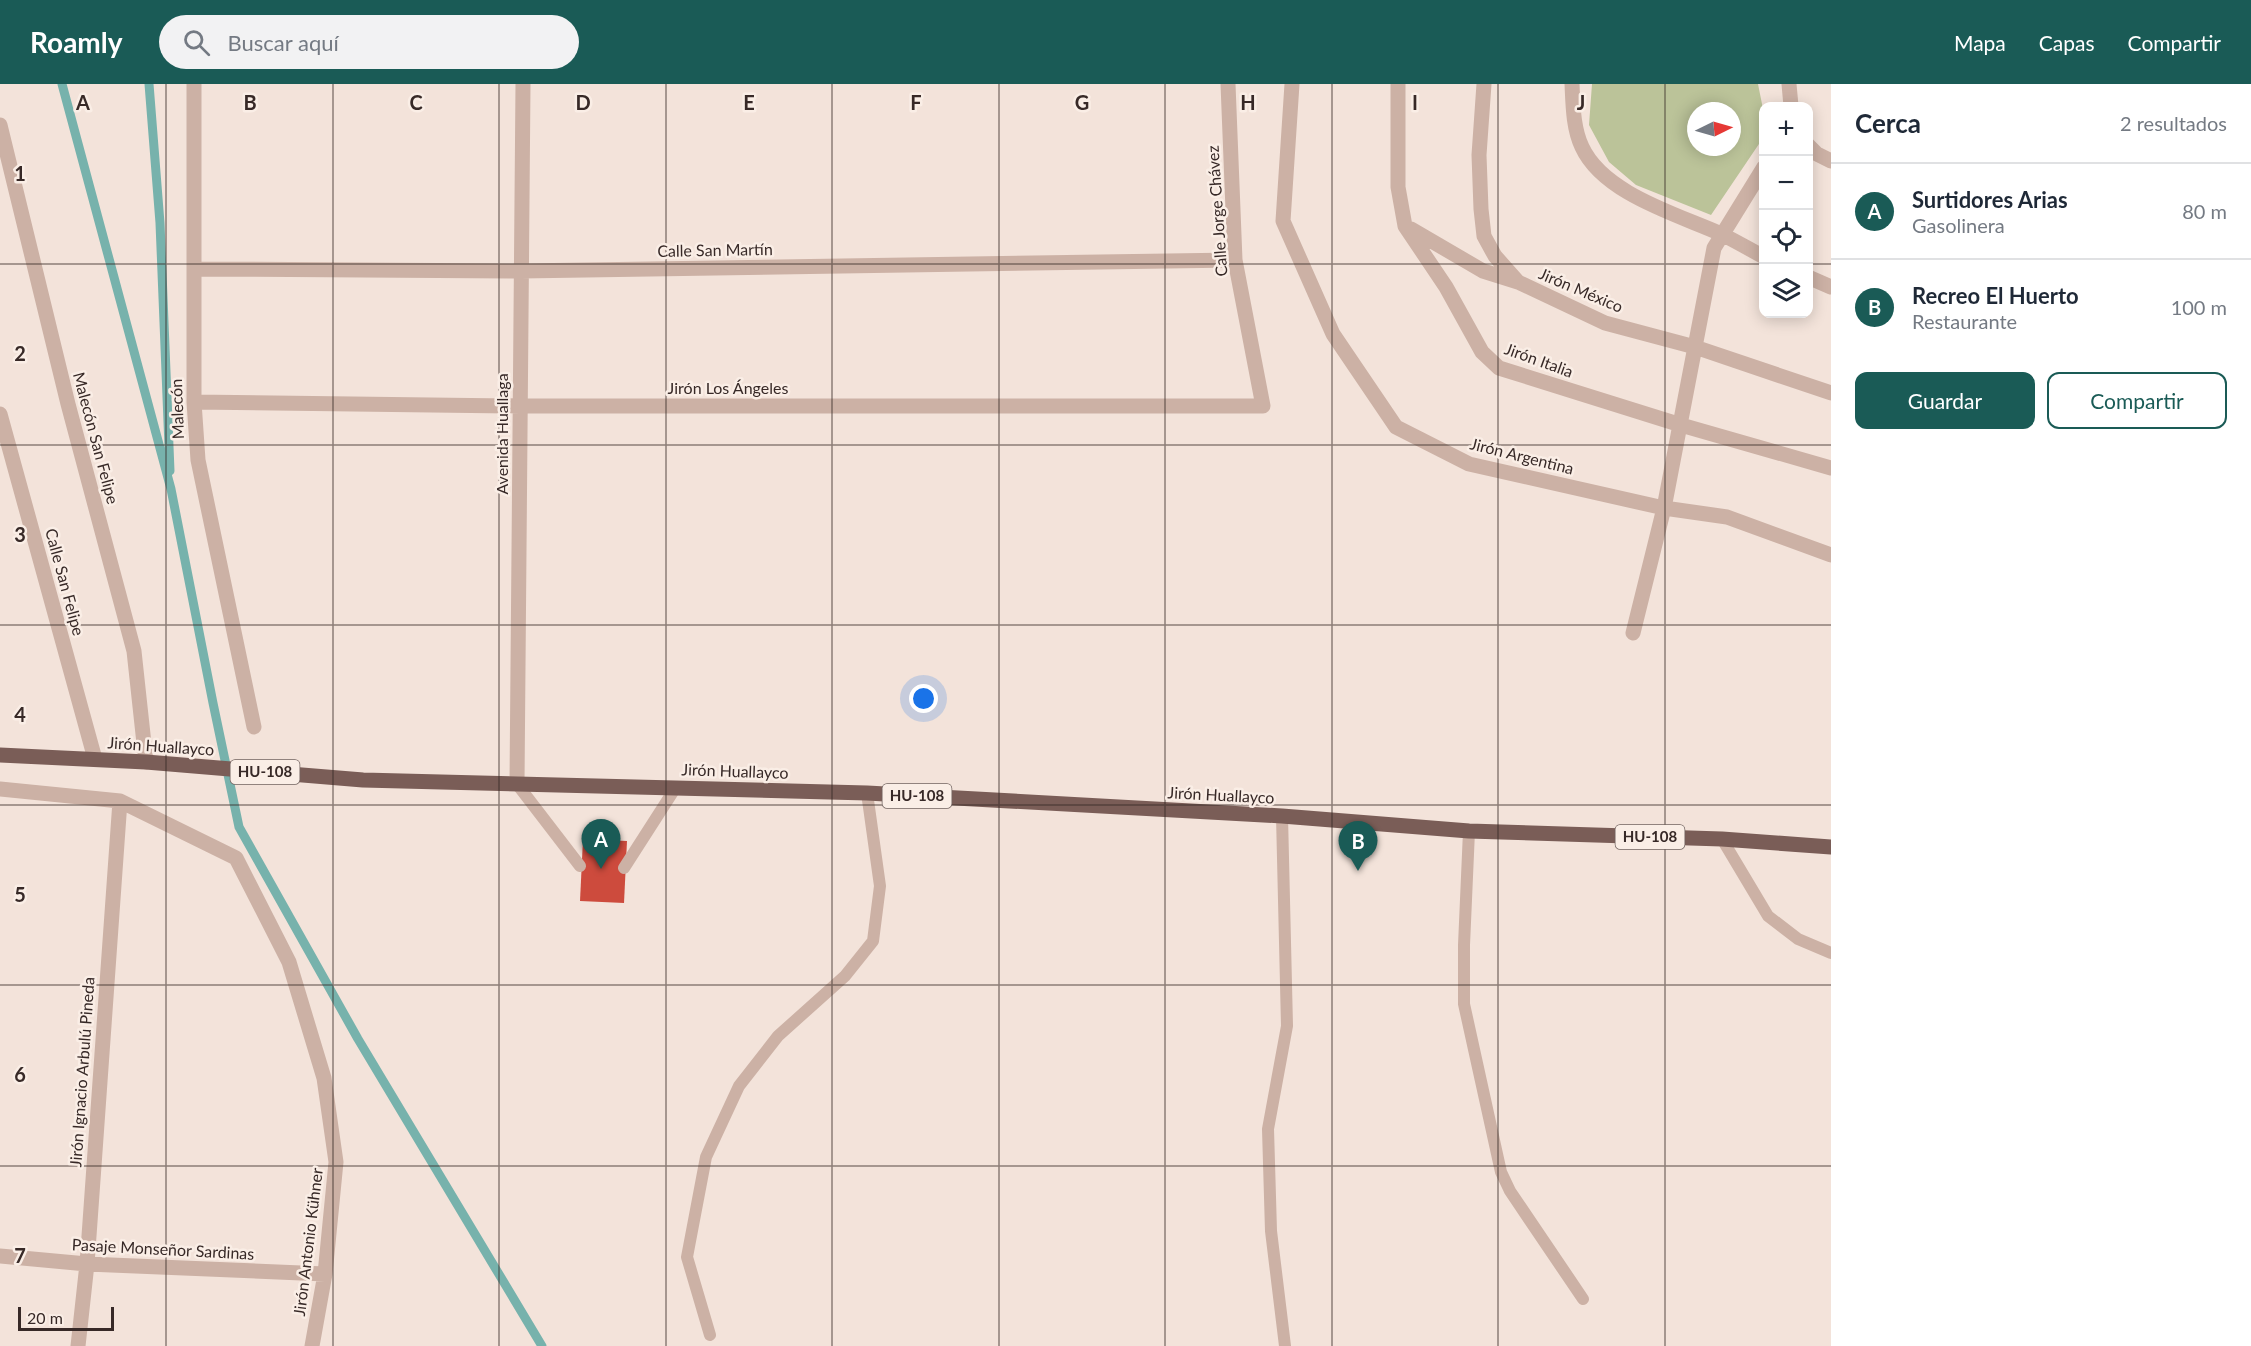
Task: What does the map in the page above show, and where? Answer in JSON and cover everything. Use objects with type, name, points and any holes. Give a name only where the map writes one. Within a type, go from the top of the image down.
[{"type":"main road","name":"Jirón Huallayco","points":[[0,755],[146,762],[363,780],[867,794],[1282,816],[1469,831]]},
{"type":"main road","name":"HU-108","points":[[1469,831],[1722,840],[1831,847]]},
{"type":"street","name":"Malecón","points":[[194,84],[194,402],[198,460],[254,727]]},
{"type":"street","name":"Avenida Huallaga","points":[[517,784],[523,84]]},
{"type":"street","name":"Calle Jorge Chávez","points":[[1228,84],[1235,260],[1263,406]]},
{"type":"street","name":"Jirón Argentina","points":[[1292,84],[1282,221],[1333,334],[1396,427],[1469,464],[1664,508],[1727,517],[1831,555]]},
{"type":"street","name":"Jirón Italia","points":[[1398,84],[1398,188],[1405,226],[1446,287],[1482,352],[1490,361],[1499,368],[1681,425],[1831,468]]},
{"type":"street","name":"Jirón México","points":[[1484,84],[1479,155],[1484,236],[1495,256],[1518,282],[1605,323],[1695,348],[1831,393]]},
{"type":"street","points":[[1572,84],[1573,116],[1582,148],[1601,173],[1636,197],[1722,234],[1759,254]]},
{"type":"street","points":[[1789,84],[1791,102]]},
{"type":"street","name":"Malecón San Felipe","points":[[0,125],[68,404],[134,651],[146,762]]},
{"type":"street","points":[[1813,150],[1831,161]]},
{"type":"street","points":[[1633,633],[1664,508],[1714,248],[1759,175]]},
{"type":"street","points":[[1405,226],[1484,271],[1518,282]]},
{"type":"street","name":"Calle San Martín","points":[[195,269],[521,270],[1235,260]]},
{"type":"street","points":[[1813,279],[1831,287]]},
{"type":"street","name":"Jirón Los Ángeles","points":[[194,402],[520,406],[1263,406]]},
{"type":"street","name":"Calle San Felipe","points":[[0,414],[95,759]]},
{"type":"street","points":[[0,789],[120,801]]},
{"type":"street","name":"Jirón Ignacio Arbulú Pineda","points":[[78,1346],[87,1264],[120,801]]},
{"type":"street","name":"Jirón Antonio Kühner","points":[[120,801],[236,858],[289,962],[324,1078],[336,1162],[325,1274],[312,1346]]},
{"type":"street","name":"Pasaje Monseñor Sardinas","points":[[0,1256],[87,1264],[325,1274]]},
{"type":"lane","points":[[517,784],[580,866]]},
{"type":"lane","points":[[624,868],[676,787]]},
{"type":"lane","points":[[710,1335],[687,1257],[706,1157],[739,1086],[778,1036],[845,976],[873,941],[880,886],[867,794]]},
{"type":"lane","points":[[1282,816],[1287,1026],[1268,1129],[1271,1232],[1285,1346]]},
{"type":"lane","points":[[1469,831],[1464,1004],[1487,1115],[1501,1172],[1510,1191],[1583,1299]]},
{"type":"lane","points":[[1722,840],[1768,916],[1798,939],[1831,953]]},
{"type":"green space","points":[[1592,84],[1758,84],[1762,102],[1759,102],[1759,144],[1711,215],[1636,185],[1609,162],[1589,125]]},
{"type":"building","points":[[583,839],[627,841],[624,903],[580,901]]},
{"type":"waterway","points":[[62,84],[171,489],[239,827],[358,1039],[542,1346]]},
{"type":"waterway","points":[[149,84],[160,223],[170,471]]},
{"type":"place","name":"Surtidores Arias","points":[[601,869]]},
{"type":"place","name":"Recreo El Huerto","points":[[1358,871]]}]
